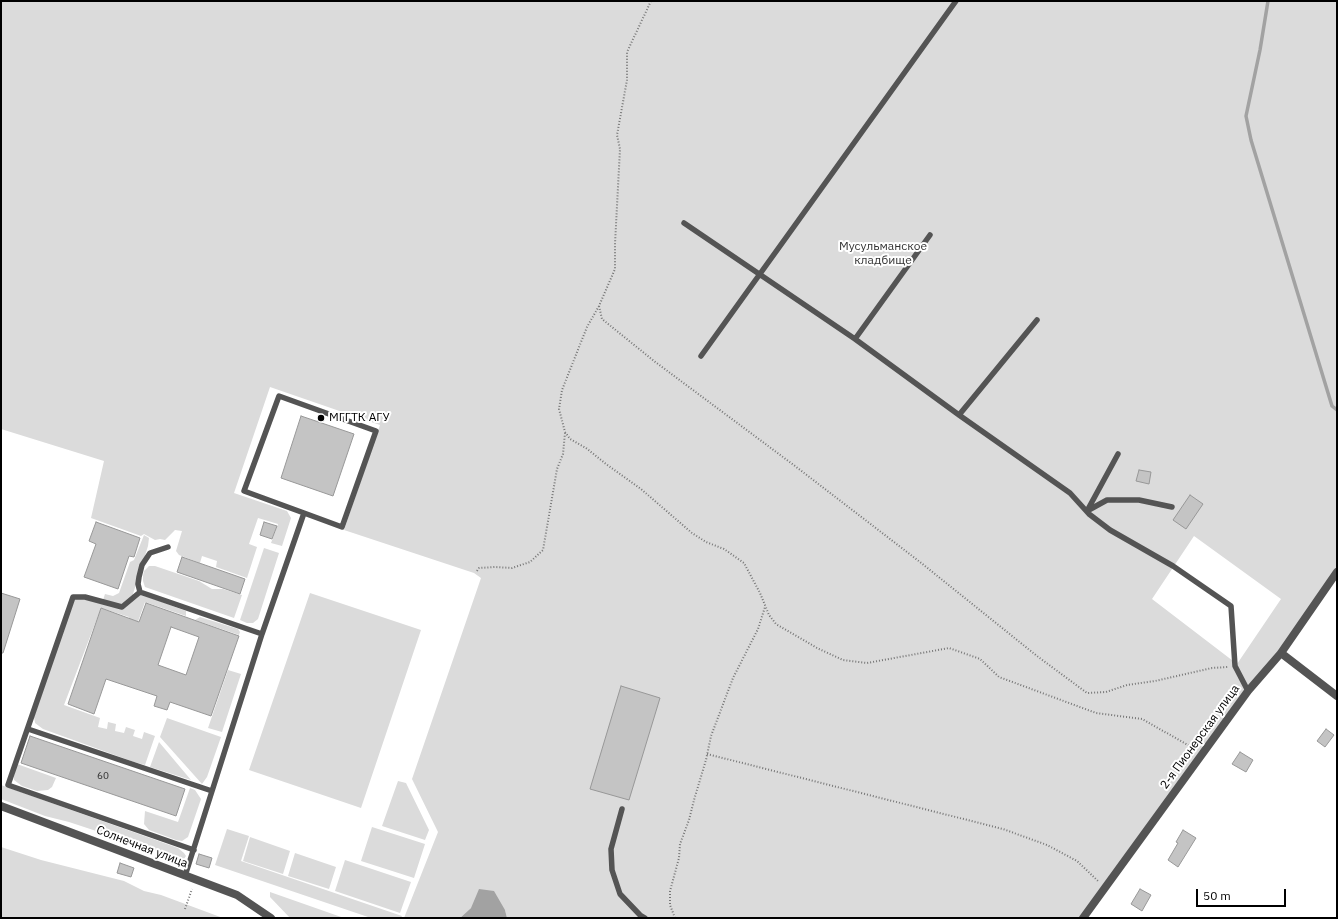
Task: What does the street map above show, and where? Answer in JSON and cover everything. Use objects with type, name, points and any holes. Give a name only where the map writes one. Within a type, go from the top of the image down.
[{"type":"street","name":"2-я Пионерская улица","points":[[1083,918],[1248,691],[1281,653],[1337,572]]},
{"type":"street","points":[[1281,653],[1337,696]]},
{"type":"street","name":"Солнечная улица","points":[[1,806],[238,895],[271,918]]},
{"type":"lane","points":[[701,356],[956,1]]},
{"type":"lane","points":[[684,223],[855,339],[959,415],[1070,493],[1087,511],[1110,530],[1172,566],[1231,606],[1235,666],[1248,691]]},
{"type":"lane","points":[[855,339],[930,235]]},
{"type":"lane","points":[[959,415],[1037,320]]},
{"type":"lane","points":[[279,396],[376,431],[342,527],[304,513],[244,491],[279,396]]},
{"type":"lane","points":[[1087,511],[1118,454]]},
{"type":"lane","points":[[1087,511],[1107,500],[1139,500],[1172,507]]},
{"type":"lane","points":[[185,876],[262,634],[304,513]]},
{"type":"lane","points":[[140,592],[138,584],[142,565],[150,553],[168,547]]},
{"type":"lane","points":[[140,592],[262,634]]},
{"type":"lane","points":[[140,592],[122,607],[85,597],[73,597],[8,785],[194,850]]},
{"type":"lane","points":[[28,729],[212,791]]},
{"type":"lane","points":[[622,809],[611,849],[612,870],[620,894],[640,915],[645,918]]},
{"type":"path","points":[[477,571],[479,568],[487,567],[512,568],[530,562],[543,550],[557,469],[563,454],[565,432],[559,409],[562,390],[587,328],[599,306],[615,269],[620,148],[617,135],[628,80],[627,52],[650,1]]},
{"type":"path","points":[[599,306],[602,319],[648,356],[908,552],[1036,656],[1087,693],[1106,692],[1127,685],[1155,681],[1212,668],[1235,666]]},
{"type":"path","points":[[565,432],[570,439],[586,448],[641,489],[692,533],[706,542],[724,549],[744,563],[760,593],[768,615],[776,624],[817,648],[843,660],[866,663],[949,648],[980,659],[999,677],[1035,689],[1060,701],[1096,713],[1142,719],[1202,754]]},
{"type":"path","points":[[675,918],[670,905],[670,891],[679,858],[680,844],[689,820],[711,736],[733,678],[758,629],[765,606]]},
{"type":"path","points":[[707,754],[1003,828],[1047,845],[1077,861],[1104,888]]},
{"type":"path","points":[[185,909],[192,889]]},
{"type":"green space","name":"Мусульманское кладбище","points":[[1,1],[1337,1],[1337,572],[1083,918],[507,918],[505,910],[471,908],[460,918],[404,918],[438,832],[412,779],[481,578],[474,573],[344,530],[380,425],[270,387],[234,493],[287,511],[291,518],[282,546],[271,543],[278,524],[258,518],[249,544],[257,547],[247,578],[216,567],[217,561],[202,556],[200,563],[179,555],[176,551],[182,531],[175,530],[165,540],[155,540],[144,534],[141,536],[91,518],[104,461],[1,429]],"holes":[[[1194,536],[1281,599],[1237,664],[1152,599]]]},
{"type":"green space","points":[[144,535],[149,538],[148,546],[133,594],[135,598],[140,594],[186,611],[186,616],[145,602],[124,661],[115,658],[129,617],[101,608],[64,705],[100,718],[98,727],[107,729],[108,722],[116,724],[115,731],[124,733],[126,727],[135,730],[133,736],[142,739],[144,732],[155,736],[145,765],[43,729],[35,723],[34,717],[74,599],[83,598],[102,603],[105,594],[113,596],[119,593],[130,562],[134,560]]},
{"type":"green space","points":[[264,548],[279,553],[258,619],[253,623],[247,623],[240,620]]},
{"type":"green space","points":[[149,566],[155,566],[199,581],[212,589],[223,589],[242,595],[234,618],[145,587],[143,576],[144,571]]},
{"type":"green space","points":[[310,593],[421,630],[361,808],[249,770]]},
{"type":"green space","points":[[200,617],[238,629],[240,632],[239,635],[195,620]]},
{"type":"green space","points":[[228,670],[241,674],[222,732],[208,728]]},
{"type":"green space","points":[[167,718],[221,737],[207,777],[202,784],[160,737]]},
{"type":"green space","points":[[159,742],[191,780],[150,767]]},
{"type":"green space","points":[[17,764],[56,778],[52,787],[48,790],[37,791],[22,786],[14,780]]},
{"type":"green space","points":[[398,781],[406,783],[429,830],[425,840],[382,826]]},
{"type":"green space","points":[[1,785],[178,848],[186,856],[184,859],[181,859],[69,822],[45,816],[1,799]]},
{"type":"green space","points":[[190,788],[195,790],[201,799],[188,837],[182,841],[176,840],[149,830],[144,824],[145,811],[178,822]]},
{"type":"green space","points":[[372,827],[425,844],[414,878],[361,861]]},
{"type":"green space","points":[[227,829],[249,836],[241,861],[402,916],[401,918],[371,918],[215,865]]},
{"type":"green space","points":[[250,837],[290,851],[283,874],[243,861]]},
{"type":"green space","points":[[1,847],[41,860],[124,881],[144,891],[161,895],[223,918],[1,918]]},
{"type":"green space","points":[[295,853],[336,867],[329,889],[288,876]]},
{"type":"green space","points":[[345,860],[411,882],[400,913],[335,891]]},
{"type":"green space","points":[[270,892],[344,918],[290,918],[270,897]]},
{"type":"shaded area","points":[[479,889],[494,891],[505,910],[507,918],[460,918],[471,908]]},
{"type":"building","points":[[301,416],[354,434],[333,496],[281,478]]},
{"type":"building","points":[[1139,470],[1151,472],[1149,484],[1136,481]]},
{"type":"building","points":[[1190,495],[1203,504],[1186,529],[1173,520]]},
{"type":"building","points":[[96,522],[140,538],[134,557],[129,556],[118,589],[84,577],[96,544],[89,541]]},
{"type":"building","points":[[264,522],[277,526],[272,539],[260,535]]},
{"type":"building","points":[[182,557],[245,579],[240,594],[177,572]]},
{"type":"building","points":[[1,593],[20,599],[3,653],[1,653]]},
{"type":"building","points":[[146,603],[239,636],[211,716],[170,702],[167,710],[154,706],[157,696],[106,679],[94,714],[68,704],[101,608],[139,622]],"holes":[[[171,627],[199,637],[186,675],[158,665]]]},
{"type":"building","points":[[621,686],[660,698],[629,800],[590,789]]},
{"type":"building","points":[[1326,729],[1334,735],[1325,747],[1317,741]]},
{"type":"building","points":[[30,736],[185,789],[176,816],[21,763]]},
{"type":"building","points":[[1240,752],[1253,760],[1246,772],[1232,764]]},
{"type":"building","points":[[1183,830],[1196,838],[1178,867],[1168,860],[1178,843],[1176,842]]},
{"type":"building","points":[[199,854],[212,858],[209,868],[196,864]]},
{"type":"building","points":[[120,863],[134,868],[131,877],[117,873]]},
{"type":"building","points":[[1140,889],[1151,895],[1142,911],[1131,904]]},
{"type":"waterway","points":[[1268,1],[1260,50],[1246,116],[1251,140],[1332,406],[1337,410]]},
{"type":"place","name":"МГГТК АГУ","points":[[321,418]]}]
